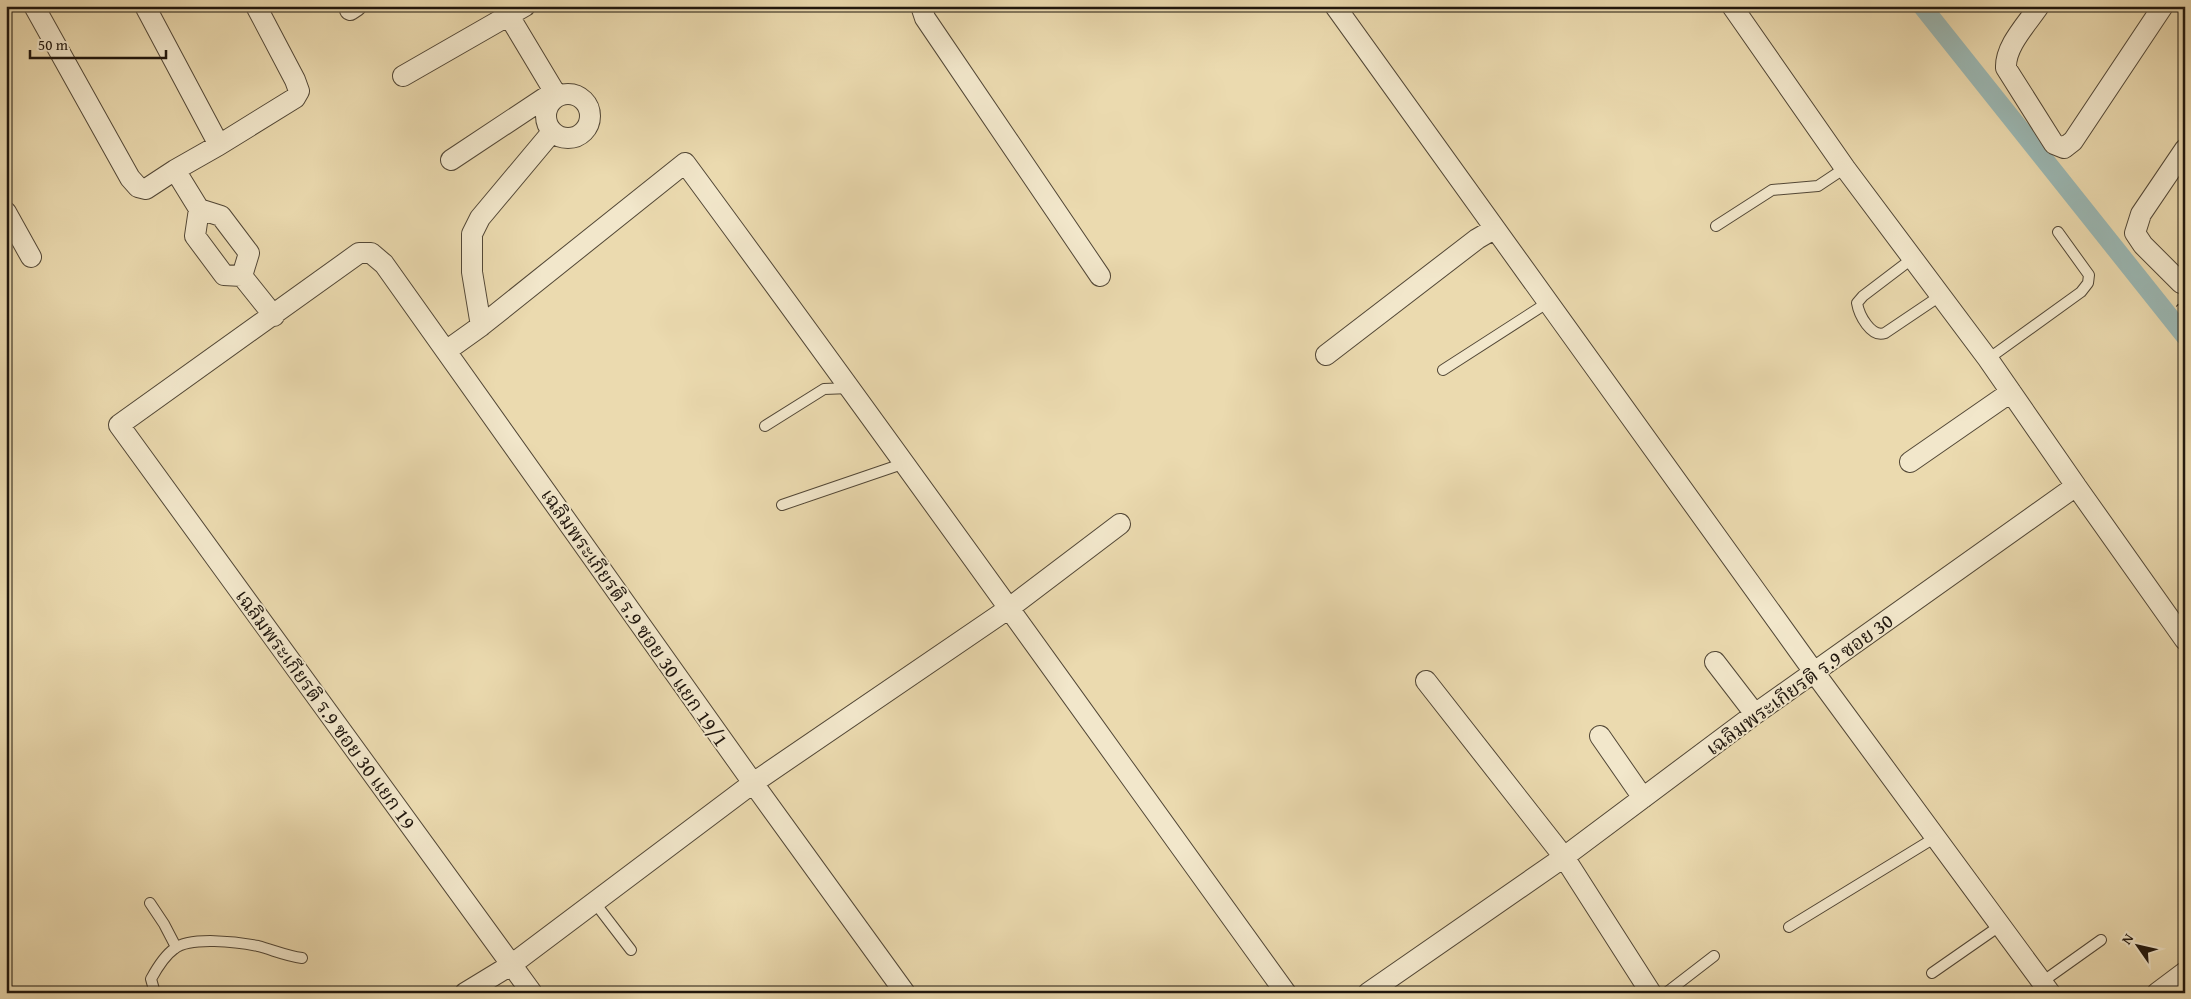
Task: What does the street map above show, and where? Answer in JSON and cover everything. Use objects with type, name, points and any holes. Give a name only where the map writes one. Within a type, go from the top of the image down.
[{"type":"street","points":[[145,6],[219,145]]},
{"type":"street","points":[[39,8],[130,178],[138,188],[146,189],[295,98],[299,91],[295,80],[256,6]]},
{"type":"street","points":[[921,6],[926,18],[1100,276]]},
{"type":"street","points":[[1334,6],[1814,672],[2046,987]]},
{"type":"street","points":[[1732,6],[1845,168],[1988,359],[2185,640]]},
{"type":"street","points":[[2039,6],[2012,46],[2006,58],[2006,68],[2054,144],[2064,148],[2073,141],[2163,6]]},
{"type":"street","points":[[403,76],[512,10],[556,93]]},
{"type":"street","points":[[451,160],[556,93],[572,94],[584,101],[588,107],[589,122],[580,134],[573,137],[558,136],[552,132],[546,120],[546,113],[556,93]]},
{"type":"street","points":[[480,326],[472,272],[472,234],[480,218],[552,132]]},
{"type":"street","points":[[2185,149],[2141,214],[2135,233],[2143,245],[2181,283],[2185,284]]},
{"type":"street","points":[[446,350],[480,326],[686,163],[852,388],[1008,609],[1286,993]]},
{"type":"street","points":[[175,170],[198,209],[195,236],[224,275],[242,276],[274,316]]},
{"type":"street","points":[[198,209],[221,216],[249,253],[242,276]]},
{"type":"street","points":[[6,212],[31,257]]},
{"type":"street","points":[[1326,355],[1477,239],[1494,229]]},
{"type":"street","name":"เฉลิมพระเกียรติ ร.9 ซอย 30 แยก 19/1","points":[[274,316],[359,253],[371,253],[384,264],[753,783],[905,993]]},
{"type":"street","name":"เฉลิมพระเกียรติ ร.9 ซอย 30 แยก 19","points":[[274,316],[119,425],[532,993]]},
{"type":"street","points":[[1910,462],[2011,392]]},
{"type":"street","name":"เฉลิมพระเกียรติ ร.9 ซอย 30","points":[[1368,993],[1564,857],[1755,714],[2076,486]]},
{"type":"street","points":[[465,993],[510,965],[753,783],[1008,609],[1120,524]]},
{"type":"street","points":[[1715,662],[1755,714]]},
{"type":"street","points":[[1426,681],[1564,857],[1651,993]]},
{"type":"street","points":[[1600,736],[1643,798]]},
{"type":"street","points":[[2157,993],[2185,972]]},
{"type":"lane","points":[[1716,226],[1772,190],[1818,186],[1845,168]]},
{"type":"lane","points":[[1988,359],[2081,292],[2088,284],[2090,275],[2058,232]]},
{"type":"lane","points":[[1913,258],[1863,296],[1857,303],[1858,312],[1874,332],[1880,335],[1940,296]]},
{"type":"lane","points":[[1444,370],[1547,302]]},
{"type":"lane","points":[[765,426],[824,389],[852,388]]},
{"type":"lane","points":[[782,505],[905,463]]},
{"type":"lane","points":[[1789,927],[1936,836]]},
{"type":"lane","points":[[150,903],[176,947]]},
{"type":"lane","points":[[595,903],[630,950]]},
{"type":"lane","points":[[1932,973],[2001,925]]},
{"type":"lane","points":[[2046,987],[2101,940]]},
{"type":"lane","points":[[155,993],[151,979],[166,956],[176,947],[203,941],[257,946],[288,956],[302,958]]},
{"type":"lane","points":[[1666,993],[1714,956]]},
{"type":"path","points":[[2178,305],[2185,312]]},
{"type":"waterway","points":[[1922,6],[2185,336]]}]
